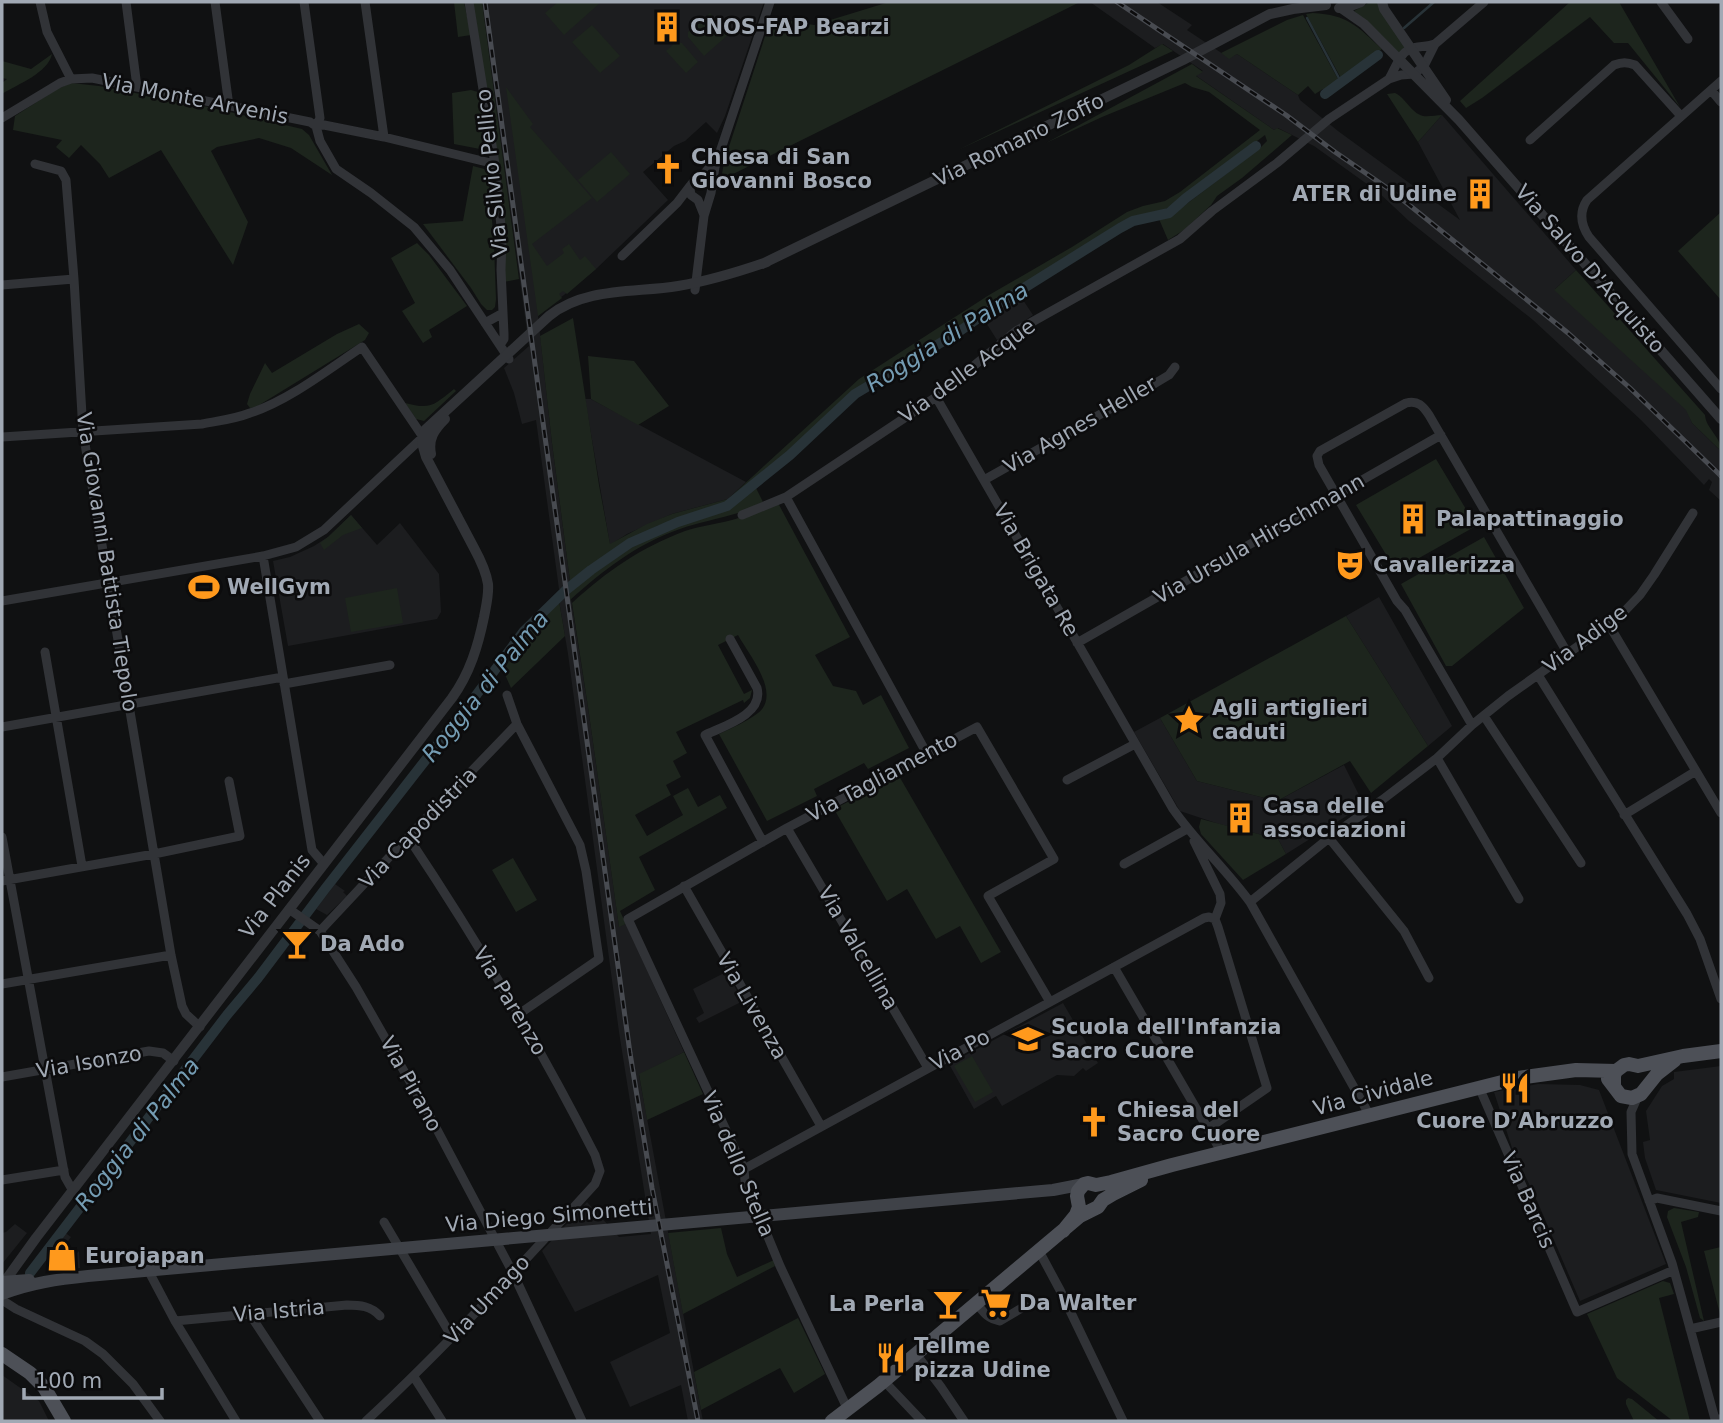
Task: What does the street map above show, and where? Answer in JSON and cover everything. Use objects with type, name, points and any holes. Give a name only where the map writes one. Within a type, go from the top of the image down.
[{"type":"main road","points":[[1683,1056],[1666,1066],[1632,1098],[1617,1084],[1620,1068],[1629,1064],[1638,1066],[1683,1056],[1721,1051]]},
{"type":"main road","points":[[1638,1066],[1645,1072],[1647,1081],[1642,1091]]},
{"type":"main road","name":"Via Cividale","points":[[1063,1231],[1073,1219],[1078,1191],[1090,1184],[1479,1087],[1542,1074],[1587,1069],[1617,1084]]},
{"type":"main road","name":"Via Cividale","points":[[832,1421],[884,1381],[1080,1216],[1172,1165]]},
{"type":"main road","points":[[1053,1190],[1070,1194],[1083,1208],[1089,1210],[1099,1205],[1102,1191],[1090,1184]]},
{"type":"main road","name":"Via Diego Simonetti","points":[[3,1286],[29,1280],[1007,1195],[1090,1184]]},
{"type":"main road","name":"Via Diego Simonetti","points":[[3,1286],[15,1288],[49,1280]]},
{"type":"main road","points":[[2,1354],[30,1373],[44,1387],[64,1421]]},
{"type":"street","points":[[2,118],[71,79],[47,32],[40,2]]},
{"type":"street","points":[[126,2],[137,87]]},
{"type":"street","points":[[215,2],[229,106]]},
{"type":"street","points":[[2,601],[263,556],[296,547],[324,530],[427,438],[505,353],[450,270],[414,227],[336,169],[320,141],[316,126],[320,118],[304,2]]},
{"type":"street","points":[[365,2],[384,137]]},
{"type":"street","name":"Via Silvio Pellico","points":[[469,2],[495,164],[502,237],[505,353]]},
{"type":"street","points":[[695,287],[704,216],[721,146],[770,2]]},
{"type":"street","name":"Via Romano Zoffo","points":[[1270,14],[1280,2]]},
{"type":"street","points":[[1341,8],[1361,2]]},
{"type":"street","name":"Via Salvo D'Acquisto","points":[[1382,2],[1384,9],[1459,120]]},
{"type":"street","points":[[1389,79],[1399,58],[1411,48],[1434,44],[1484,2]]},
{"type":"street","points":[[1661,2],[1688,39]]},
{"type":"street","name":"Via Romano Zoffo","points":[[505,353],[567,312],[588,303],[658,296],[695,287],[767,262],[1183,60],[1270,14],[1323,4],[1341,8]]},
{"type":"street","name":"Via Salvo D'Acquisto","points":[[1341,8],[1364,24],[1459,120],[1721,419]]},
{"type":"street","points":[[1414,75],[1424,66],[1434,44]]},
{"type":"street","points":[[1530,140],[1614,65],[1620,63],[1635,65],[1681,116]]},
{"type":"street","name":"Via delle Acque","points":[[742,515],[786,497],[936,397],[1016,331],[1180,239],[1329,119],[1389,79],[1414,75]]},
{"type":"street","name":"Via Monte Arvenis","points":[[71,79],[92,78],[137,87],[310,122],[316,126],[324,125],[384,137],[495,164]]},
{"type":"street","points":[[1721,81],[1587,200],[1582,217],[1589,237],[1721,389]]},
{"type":"street","points":[[1711,90],[1721,102]]},
{"type":"street","points":[[699,179],[712,165],[721,146]]},
{"type":"street","name":"Via Giovanni Battista Tiepolo","points":[[35,164],[61,172],[66,180],[83,432],[182,1006],[186,1014],[200,1027]]},
{"type":"street","points":[[622,256],[677,203],[693,181],[704,179],[711,186]]},
{"type":"street","points":[[690,186],[691,195],[704,216]]},
{"type":"street","points":[[677,203],[709,197]]},
{"type":"street","points":[[2,285],[74,279]]},
{"type":"street","name":"Via Romano Zoffo","points":[[505,353],[565,305],[594,295],[695,287]]},
{"type":"street","points":[[485,323],[503,313]]},
{"type":"street","points":[[2,437],[202,424],[250,414],[272,404],[362,347],[427,438]]},
{"type":"street","name":"Via Agnes Heller","points":[[984,480],[1161,379],[1175,367]]},
{"type":"street","name":"Via Brigata Re","points":[[936,397],[1135,744],[1188,831],[1220,894]]},
{"type":"street","points":[[1472,725],[1405,610],[1396,601],[1317,461],[1317,456],[1323,450],[1409,402],[1417,402],[1424,408],[1441,435],[1568,654]]},
{"type":"street","name":"Via Ursula Hirschmann","points":[[1077,643],[1441,435]]},
{"type":"street","name":"Via Planis","points":[[3,1286],[18,1261],[292,911],[324,864],[458,690],[468,673],[486,607],[488,585],[482,563],[433,460],[427,438]]},
{"type":"street","points":[[786,497],[927,754]]},
{"type":"street","name":"Via Adige","points":[[1250,902],[1329,838],[1437,758],[1472,725],[1619,617],[1640,595],[1693,513]]},
{"type":"street","points":[[263,556],[312,850],[324,864]]},
{"type":"street","points":[[1609,625],[1721,813]]},
{"type":"street","points":[[730,639],[757,688],[758,701],[750,712],[705,735],[762,842]]},
{"type":"street","points":[[45,652],[82,866]]},
{"type":"street","points":[[2,727],[129,704],[390,665]]},
{"type":"street","points":[[1538,675],[1687,914],[1700,939],[1721,999]]},
{"type":"street","points":[[507,695],[517,724],[580,845],[599,959],[519,1014]]},
{"type":"street","points":[[1484,716],[1581,863]]},
{"type":"street","name":"Via Capodistria","points":[[320,931],[517,724]]},
{"type":"street","name":"Via Tagliamento","points":[[628,919],[787,828],[977,727],[1054,859],[988,896],[1050,1002]]},
{"type":"street","points":[[1067,780],[1135,744]]},
{"type":"street","points":[[1437,758],[1519,899]]},
{"type":"street","points":[[1624,815],[1696,771]]},
{"type":"street","points":[[6,880],[240,836],[229,781]]},
{"type":"street","name":"Via Valcellina","points":[[787,828],[928,1068]]},
{"type":"street","points":[[1125,864],[1188,831]]},
{"type":"street","name":"Via Brigata Re","points":[[1188,831],[1250,902],[1370,1115]]},
{"type":"street","points":[[2,837],[6,880],[29,980],[65,1177],[73,1191]]},
{"type":"street","name":"Via Parenzo","points":[[408,837],[519,1014],[595,1155],[600,1171]]},
{"type":"street","points":[[1329,838],[1404,931],[1429,978]]},
{"type":"street","points":[[1205,864],[1214,859]]},
{"type":"street","points":[[1209,1128],[1267,1088],[1215,919],[1221,903],[1220,894],[1237,884]]},
{"type":"street","name":"Via Livenza","points":[[684,886],[821,1126]]},
{"type":"street","name":"Via Pirano","points":[[292,911],[320,931],[369,1009],[513,1273],[582,1421]]},
{"type":"street","name":"Via Po","points":[[744,1169],[1204,918],[1215,919]]},
{"type":"street","name":"Via dello Stella","points":[[628,919],[744,1169],[746,1181],[780,1266],[848,1410]]},
{"type":"street","points":[[2,984],[172,955]]},
{"type":"street","points":[[1114,967],[1222,1153]]},
{"type":"street","name":"Via Isonzo","points":[[2,1077],[149,1051],[163,1053],[173,1061]]},
{"type":"street","points":[[1617,1084],[1631,1112],[1632,1154],[1674,1270],[1715,1419],[1721,1419]]},
{"type":"street","name":"Via Barcis","points":[[1479,1087],[1577,1312],[1674,1270]]},
{"type":"street","points":[[1631,1112],[1642,1091]]},
{"type":"street","points":[[2,1180],[64,1170]]},
{"type":"street","name":"Via Umago","points":[[366,1421],[414,1377],[513,1273],[595,1184],[600,1171]]},
{"type":"street","points":[[1649,1201],[1657,1198],[1721,1210]]},
{"type":"street","points":[[384,1222],[452,1337]]},
{"type":"street","points":[[1035,1254],[1053,1279],[1123,1421]]},
{"type":"street","points":[[18,1261],[19,1271],[29,1280]]},
{"type":"street","points":[[148,1270],[236,1421]]},
{"type":"street","points":[[2,1300],[85,1341],[103,1354],[132,1384],[160,1421]]},
{"type":"street","name":"Via Istria","points":[[176,1321],[347,1304],[366,1306],[380,1316]]},
{"type":"street","points":[[977,1304],[985,1315],[1000,1321],[1026,1306]]},
{"type":"street","points":[[249,1313],[320,1421]]},
{"type":"street","points":[[1690,1329],[1721,1322]]},
{"type":"street","points":[[916,1354],[964,1421]]},
{"type":"street","points":[[414,1377],[442,1421]]},
{"type":"street","points":[[884,1381],[922,1421]]},
{"type":"shaded area","points":[[454,2],[464,2],[471,35],[458,37]]},
{"type":"shaded area","points":[[473,2],[482,2],[519,279],[504,282],[492,124]]},
{"type":"shaded area","points":[[482,2],[764,2],[717,133],[706,122],[643,172],[668,200],[596,269],[538,316],[570,599],[619,926],[626,924],[684,1052],[639,1075],[703,1421],[688,1421],[681,1385],[630,1407],[610,1362],[670,1333],[658,1275],[575,1312],[542,1251],[587,1202],[619,1237],[651,1234],[619,1032],[536,420],[522,424],[504,368],[529,346]]},
{"type":"shaded area","points":[[558,2],[601,2],[564,35],[545,13]]},
{"type":"shaded area","points":[[889,2],[1080,2],[721,180],[724,162],[771,18],[814,25]]},
{"type":"shaded area","points":[[1090,2],[1157,2],[1192,25],[1187,30],[1229,58],[1237,54],[1298,95],[1300,100],[1338,131],[1460,220],[1418,142],[1442,115],[1576,270],[1555,289],[1687,410],[1692,423],[1721,451],[1721,501],[1709,490],[1712,482],[1709,479],[1704,485],[1641,420],[1533,320],[1409,221],[1378,192],[1314,146],[1278,128],[1274,130],[1195,75],[1203,71],[1163,44],[1155,48]]},
{"type":"shaded area","points":[[1370,2],[1378,2],[1407,48],[1400,54],[1354,11]]},
{"type":"shaded area","points":[[1570,2],[1619,2],[1680,107],[1628,43],[1614,43],[1590,17],[1466,108],[1460,101]]},
{"type":"shaded area","points":[[710,13],[729,34],[704,56],[688,37],[688,32]]},
{"type":"shaded area","points":[[1306,14],[1344,19],[1382,49],[1342,80]]},
{"type":"shaded area","points":[[1303,15],[1339,81],[1325,91],[1323,89],[1315,94],[1308,86],[1298,95],[1237,54],[1229,59],[1221,53],[1287,20]]},
{"type":"shaded area","points":[[592,25],[620,56],[600,73],[572,42]]},
{"type":"shaded area","points":[[676,42],[682,43],[698,62],[686,73],[666,51]]},
{"type":"shaded area","points":[[1162,44],[1173,51],[958,150],[1129,65]]},
{"type":"shaded area","points":[[52,54],[39,72],[2,94],[2,83],[7,79],[2,78],[2,61],[31,69]]},
{"type":"shaded area","points":[[1192,64],[1203,72],[1196,76],[1274,130],[1277,128],[1292,135],[1217,196],[1184,230],[1168,240],[1159,219],[1172,215],[1259,149],[1267,141],[1265,135],[1171,206],[1119,223],[952,332],[857,390],[728,504],[657,526],[617,548],[568,586],[570,581],[540,336],[573,318],[610,544],[672,514],[728,499],[859,379],[989,295],[1127,212],[1165,201],[1180,192],[1260,130],[1209,92],[1185,83],[1046,143]]},
{"type":"shaded area","points":[[71,83],[213,108],[302,129],[309,135],[332,175],[291,148],[259,138],[217,147],[211,151],[248,222],[233,265],[161,150],[109,178],[100,164],[81,145],[69,158],[56,147],[62,140],[13,130],[15,116]]},
{"type":"shaded area","points":[[506,87],[533,124],[530,127],[592,198],[532,244],[547,266],[564,253],[562,249],[569,244],[580,260],[585,256],[596,269],[567,294],[563,291],[559,294],[562,298],[538,316]]},
{"type":"shaded area","points":[[471,90],[480,95],[486,141],[480,149],[454,144],[452,93]]},
{"type":"shaded area","points":[[1395,93],[1419,114],[1442,115],[1418,142],[1387,94]]},
{"type":"shaded area","points":[[611,152],[630,174],[597,202],[578,180]]},
{"type":"shaded area","points":[[473,166],[488,170],[496,299],[492,310],[487,310],[481,304],[423,224],[463,221]]},
{"type":"shaded area","points":[[1721,212],[1721,300],[1678,251]]},
{"type":"shaded area","points":[[417,243],[467,306],[429,330],[432,337],[423,343],[402,311],[415,303],[391,258]]},
{"type":"shaded area","points":[[1576,270],[1705,415],[1719,441],[1721,451],[1692,423],[1686,410],[1554,290]]},
{"type":"shaded area","points":[[1019,294],[1033,315],[997,340],[983,318]]},
{"type":"shaded area","points":[[359,324],[369,333],[365,340],[256,407],[250,408],[247,404],[265,363],[272,373]]},
{"type":"shaded area","points":[[588,356],[634,361],[669,406],[638,425],[591,399]]},
{"type":"shaded area","points":[[454,389],[456,391],[424,421],[416,419],[405,403],[432,405]]},
{"type":"shaded area","points":[[585,399],[591,399],[746,482],[728,499],[672,514],[627,534],[610,545]]},
{"type":"shaded area","name":"Palapattinaggio","points":[[1436,459],[1476,526],[1396,571],[1356,505]]},
{"type":"shaded area","points":[[755,486],[763,502],[738,513],[694,524],[649,542],[608,568],[570,600],[569,593],[609,560],[670,528],[729,508]]},
{"type":"shaded area","points":[[778,503],[850,637],[815,655],[833,686],[856,691],[863,705],[881,695],[909,748],[868,769],[864,763],[814,789],[817,796],[767,821],[719,734],[758,713],[767,696],[765,685],[738,635],[718,645],[744,694],[752,690],[750,698],[676,732],[687,753],[673,761],[681,777],[666,785],[671,795],[635,815],[647,836],[683,815],[673,796],[688,788],[698,807],[720,795],[727,808],[639,857],[655,890],[620,911],[626,924],[619,927],[572,603],[611,571],[653,545],[685,531],[738,518]]},
{"type":"shaded area","points":[[351,515],[377,545],[400,523],[439,574],[441,612],[437,619],[288,646],[273,561],[314,546]]},
{"type":"shaded area","points":[[351,515],[362,528],[343,535],[324,550],[320,543]]},
{"type":"shaded area","points":[[1484,537],[1524,608],[1452,666],[1446,666],[1401,584]]},
{"type":"shaded area","points":[[397,588],[403,623],[351,632],[345,598]]},
{"type":"shaded area","points":[[1379,597],[1452,726],[1428,746],[1346,616]]},
{"type":"shaded area","points":[[559,601],[565,636],[511,688],[502,668],[526,634]]},
{"type":"shaded area","points":[[1346,616],[1428,746],[1371,793],[1350,761],[1277,801],[1197,781],[1160,718]]},
{"type":"shaded area","points":[[1160,718],[1197,781],[1277,801],[1344,765],[1364,805],[1286,854],[1278,839],[1180,811],[1134,732]]},
{"type":"shaded area","points":[[899,776],[1001,952],[981,963],[960,926],[936,939],[907,889],[887,901],[834,809]]},
{"type":"shaded area","points":[[1201,819],[1278,839],[1286,854],[1243,880],[1201,834]]},
{"type":"shaded area","points":[[513,858],[537,900],[516,912],[492,870]]},
{"type":"shaded area","points":[[335,884],[345,891],[343,892],[347,896],[327,915],[316,909]]},
{"type":"shaded area","points":[[726,972],[743,1001],[699,1023],[696,1018],[704,1013],[693,989]]},
{"type":"shaded area","points":[[1063,1003],[1098,1063],[1086,1071],[1083,1068],[1074,1076],[1057,1075],[1002,1106],[996,1096],[974,1109],[949,1064]]},
{"type":"shaded area","points":[[684,1052],[703,1094],[647,1120],[639,1074]]},
{"type":"shaded area","points":[[972,1056],[993,1092],[975,1102],[954,1066]]},
{"type":"shaded area","points":[[1721,1066],[1721,1203],[1656,1190],[1645,1158],[1643,1142],[1650,1140],[1646,1111],[1662,1086],[1674,1079],[1674,1072]]},
{"type":"shaded area","points":[[1538,1084],[1580,1085],[1599,1090],[1666,1264],[1580,1301],[1512,1148],[1494,1092]]},
{"type":"shaded area","points":[[1674,1208],[1699,1212],[1698,1217],[1681,1222],[1704,1321],[1700,1318],[1686,1267],[1667,1217],[1668,1211]]},
{"type":"shaded area","points":[[15,1224],[27,1233],[2,1264],[2,1233]]},
{"type":"shaded area","points":[[721,1228],[727,1254],[737,1277],[774,1260],[775,1266],[683,1314],[668,1233]]},
{"type":"shaded area","points":[[64,1232],[71,1237],[65,1245],[76,1254],[79,1251],[80,1268],[58,1271],[56,1254],[50,1250]]},
{"type":"shaded area","points":[[1721,1247],[1721,1318],[1704,1251]]},
{"type":"shaded area","points":[[1663,1281],[1670,1283],[1674,1294],[1659,1298],[1690,1421],[1673,1421],[1617,1378],[1587,1314]]},
{"type":"shaded area","points":[[798,1318],[825,1374],[794,1393],[780,1368],[701,1410],[694,1372]]},
{"type":"shaded area","points":[[2,1375],[39,1401],[49,1421],[2,1421]]},
{"type":"shaded area","points":[[1628,1398],[1659,1421],[1634,1421],[1626,1404]]},
{"type":"waterway","name":"Roggia di Palma","points":[[1404,28],[1434,2]]},
{"type":"waterway","points":[[1307,18],[1341,82]]},
{"type":"waterway","name":"Roggia di Palma","points":[[1325,94],[1378,55]]},
{"type":"waterway","name":"Roggia di Palma","points":[[30,1273],[524,631],[566,590],[630,543],[678,522],[727,506],[790,455],[855,394],[957,333],[1120,228],[1133,221],[1169,213],[1256,146]]},
{"type":"railway","points":[[485,2],[630,1053],[652,1188],[698,1421]]},
{"type":"railway","points":[[1117,2],[1286,115],[1393,192],[1568,333],[1630,388],[1721,476]]},
{"type":"place","name":"CNOS-FAP Bearzi","points":[[667,27]]},
{"type":"place","name":"Chiesa di San Giovanni Bosco","points":[[668,169]]},
{"type":"place","name":"ATER di Udine","points":[[1480,194]]},
{"type":"place","name":"Palapattinaggio","points":[[1413,519]]},
{"type":"place","name":"Cavallerizza","points":[[1350,565]]},
{"type":"place","name":"WellGym","points":[[204,587]]},
{"type":"place","name":"Agli artiglieri caduti","points":[[1189,720]]},
{"type":"place","name":"Casa delle associazioni","points":[[1240,818]]},
{"type":"place","name":"Da Ado","points":[[297,944]]},
{"type":"place","name":"Scuola dell'Infanzia Sacro Cuore","points":[[1028,1039]]},
{"type":"place","name":"Cuore D’Abruzzo","points":[[1515,1088]]},
{"type":"place","name":"Chiesa del Sacro Cuore","points":[[1094,1122]]},
{"type":"place","name":"Eurojapan","points":[[62,1256]]},
{"type":"place","name":"Da Walter","points":[[996,1303]]},
{"type":"place","name":"La Perla","points":[[948,1304]]},
{"type":"place","name":"Tellme pizza Udine","points":[[891,1358]]}]
